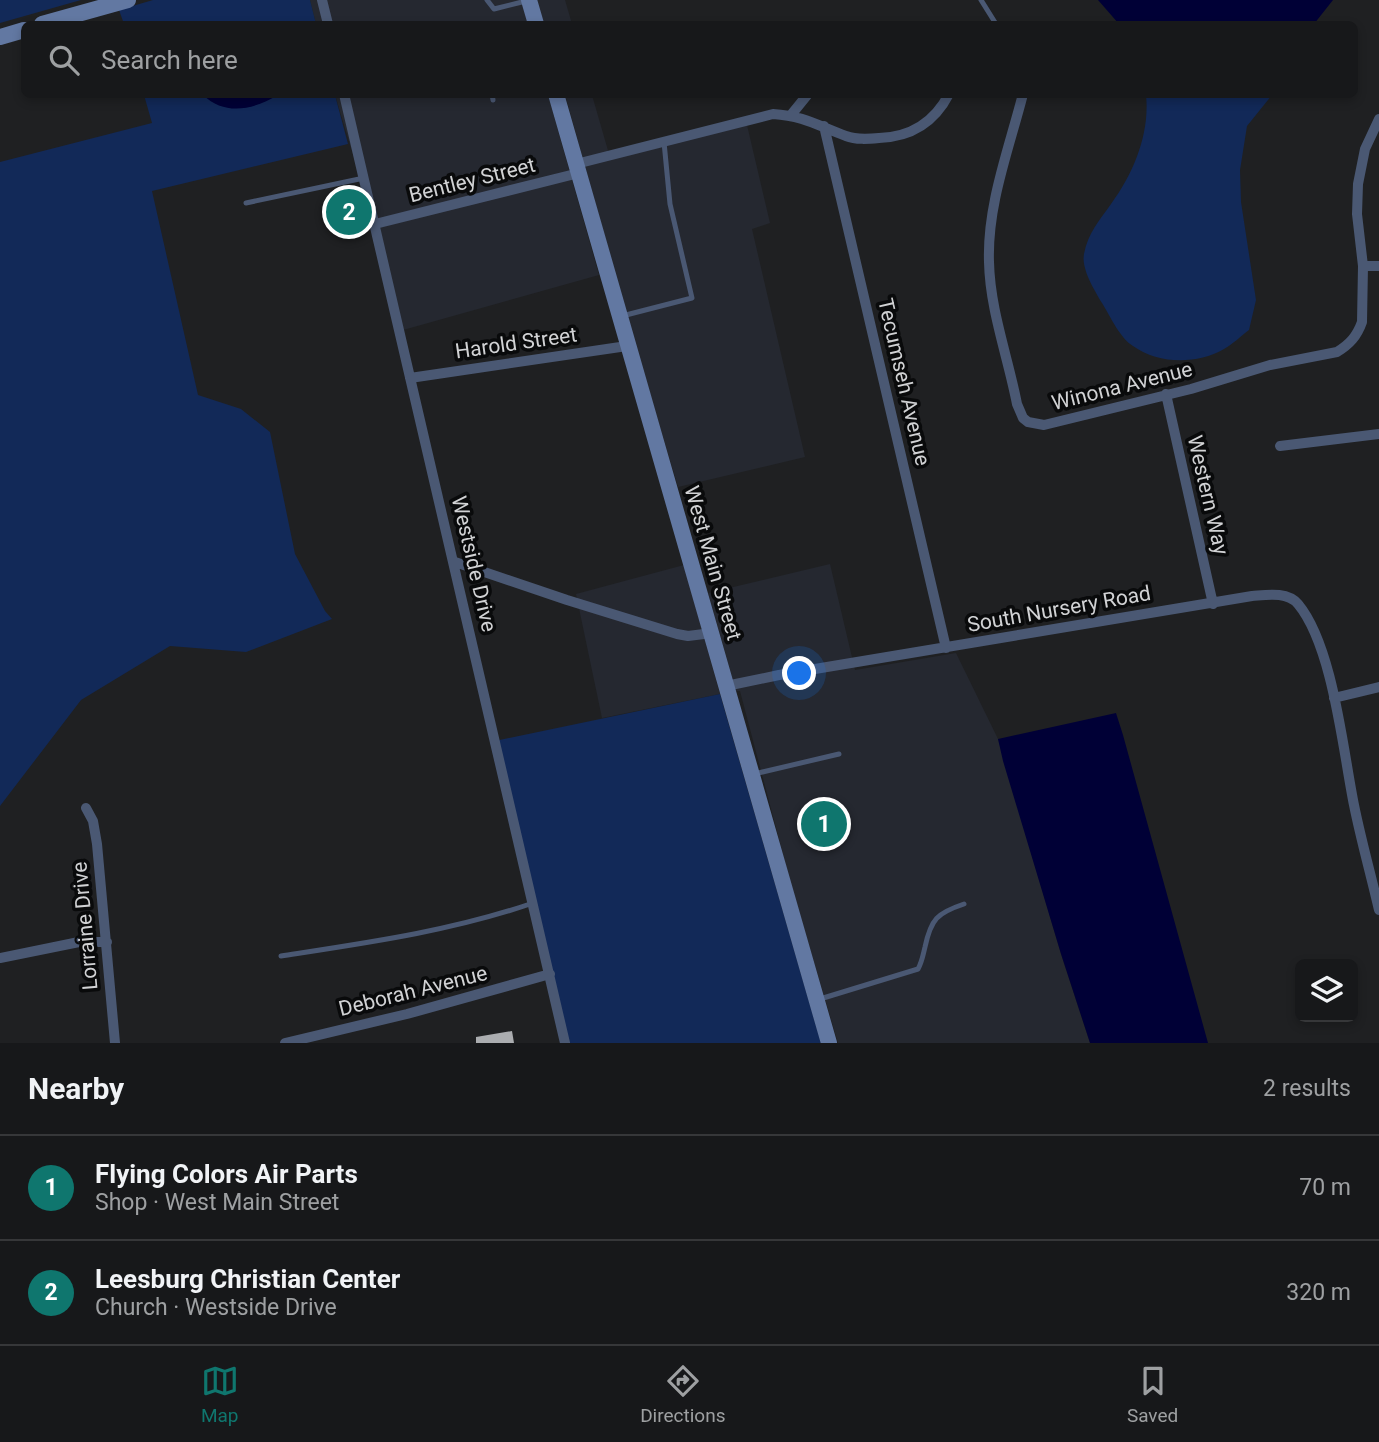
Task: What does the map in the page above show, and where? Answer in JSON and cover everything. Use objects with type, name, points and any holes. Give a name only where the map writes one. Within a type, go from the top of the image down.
[{"type":"main road","points":[[53,21],[128,0]]},
{"type":"main road","points":[[529,0],[535,21]]},
{"type":"main road","points":[[0,37],[21,31]]},
{"type":"main road","name":"West Main Street","points":[[557,98],[830,1043]]},
{"type":"street","points":[[322,0],[327,21]]},
{"type":"street","name":"Westside Drive","points":[[345,98],[565,1043]]},
{"type":"street","points":[[805,98],[791,115],[848,137],[862,139],[906,135],[932,119],[947,98]]},
{"type":"street","name":"Winona Avenue","points":[[1022,98],[993,208],[989,263],[992,292],[1017,404],[1023,418],[1028,422],[1044,425],[1191,389],[1270,365],[1337,352],[1346,346],[1359,330],[1362,321],[1363,266],[1357,214],[1358,184],[1365,149],[1379,119]]},
{"type":"street","name":"Bentley Street","points":[[375,224],[578,168],[664,141],[773,114],[791,115]]},
{"type":"street","name":"Tecumseh Avenue","points":[[824,126],[946,648]]},
{"type":"street","points":[[1363,266],[1379,266]]},
{"type":"street","name":"Harold Street","points":[[410,378],[627,346]]},
{"type":"street","name":"Western Way","points":[[1166,394],[1213,604]]},
{"type":"street","points":[[1280,446],[1379,435]]},
{"type":"street","points":[[455,562],[677,634],[688,636],[712,633]]},
{"type":"street","name":"South Nursery Road","points":[[726,687],[779,675],[1268,595],[1291,599],[1297,604],[1315,637],[1334,698],[1355,809],[1379,910]]},
{"type":"street","points":[[1334,698],[1379,687]]},
{"type":"street","name":"Lorraine Drive","points":[[86,808],[93,821],[97,844],[116,1043]]},
{"type":"street","points":[[0,958],[79,942],[107,942]]},
{"type":"street","name":"Deborah Avenue","points":[[285,1043],[420,1011],[550,974]]},
{"type":"lane","points":[[487,0],[494,9],[529,0]]},
{"type":"lane","points":[[981,0],[994,21]]},
{"type":"lane","points":[[619,316],[692,298],[670,204],[664,141]]},
{"type":"lane","points":[[246,203],[364,178]]},
{"type":"lane","points":[[751,775],[839,754]]},
{"type":"lane","points":[[281,956],[398,938],[503,913],[533,903]]},
{"type":"lane","points":[[817,1000],[918,969],[922,963],[930,927],[936,918],[946,910],[964,904]]},
{"type":"shaded area","points":[[0,0],[81,0],[0,23]]},
{"type":"shaded area","points":[[153,0],[310,0],[315,21],[123,21],[119,10]]},
{"type":"shaded area","points":[[310,0],[521,0],[527,21],[315,21]]},
{"type":"shaded area","points":[[537,0],[565,0],[571,21],[543,21]]},
{"type":"shaded area","points":[[1098,0],[1333,0],[1316,21],[1116,21]]},
{"type":"shaded area","points":[[145,98],[336,98],[348,144],[152,191],[198,395],[241,409],[270,432],[295,554],[325,611],[332,619],[246,652],[170,646],[81,700],[0,806],[0,162],[152,123]]},
{"type":"shaded area","points":[[207,98],[272,98],[239,108],[220,106]]},
{"type":"shaded area","points":[[336,98],[549,98],[599,275],[396,332],[377,234]]},
{"type":"shaded area","points":[[566,98],[593,98],[609,154],[747,125],[770,223],[752,229],[805,457],[678,487]]},
{"type":"shaded area","points":[[1146,98],[1270,98],[1247,126],[1240,170],[1241,202],[1256,300],[1249,330],[1224,349],[1201,358],[1165,359],[1143,352],[1128,342],[1089,280],[1085,266],[1084,254],[1091,233],[1127,179],[1139,152],[1147,109]]},
{"type":"shaded area","points":[[830,564],[855,670],[956,653],[998,739],[1090,1043],[838,1043],[790,881],[740,691],[736,691],[708,593]]},
{"type":"shaded area","points":[[684,565],[720,694],[602,718],[576,594]]},
{"type":"shaded area","points":[[720,694],[821,1043],[564,1043],[490,742]]},
{"type":"shaded area","points":[[1116,713],[1208,1043],[1090,1043],[1003,761],[998,739]]},
{"type":"building","points":[[512,1031],[514,1043],[476,1043],[476,1037]]},
{"type":"place","name":"Leesburg Christian Center","points":[[349,212]]},
{"type":"place","name":"Flying Colors Air Parts","points":[[824,824]]}]
